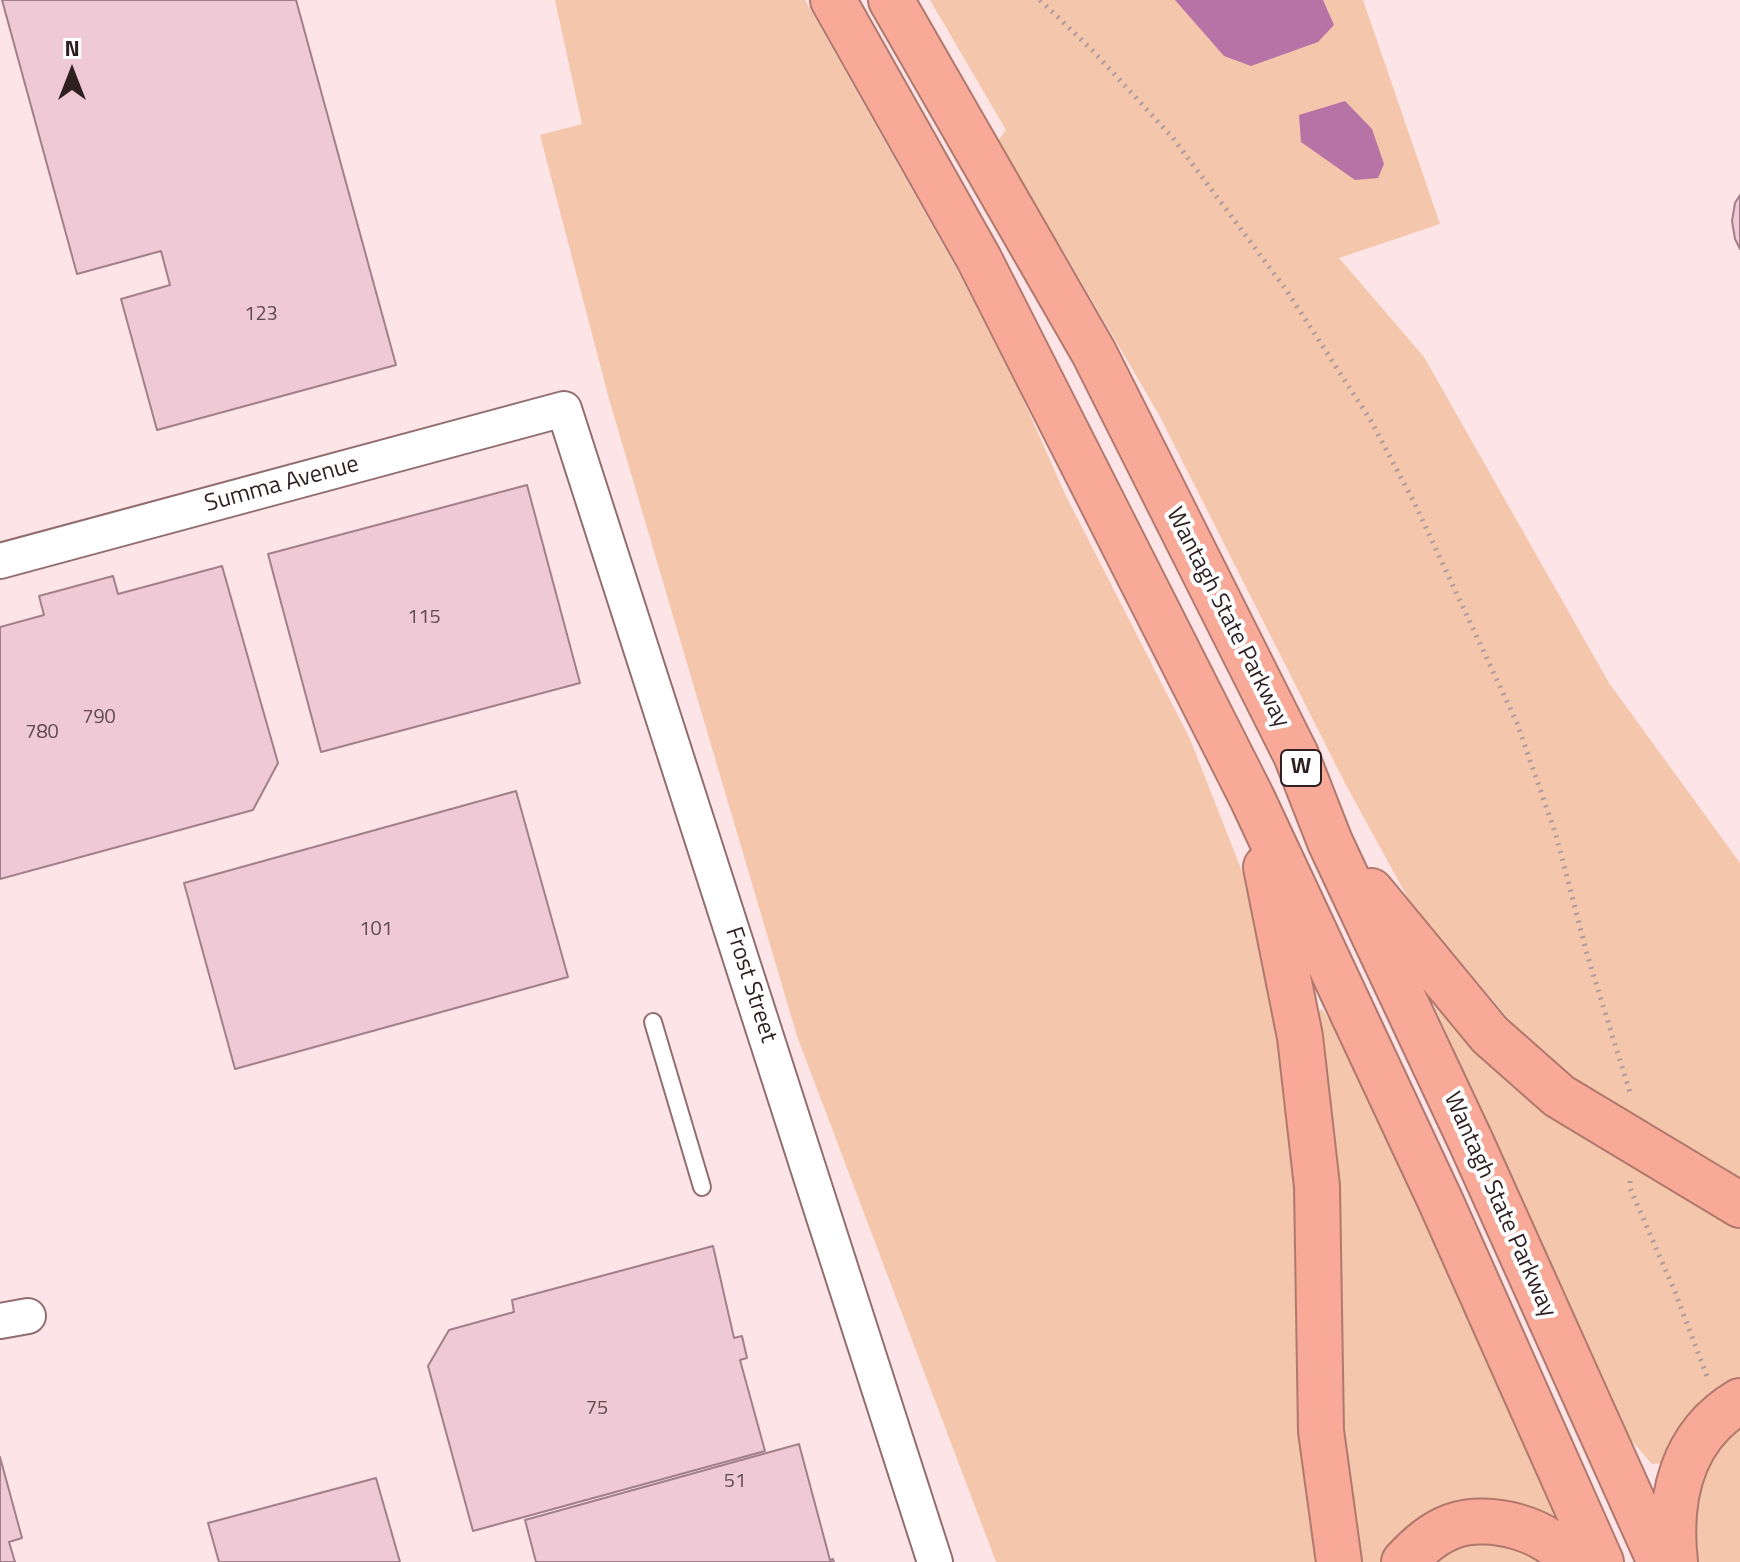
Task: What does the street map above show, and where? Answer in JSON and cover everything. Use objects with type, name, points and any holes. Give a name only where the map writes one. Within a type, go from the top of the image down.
[{"type":"highway","name":"W","points":[[833,0],[979,259],[1252,798],[1440,1200],[1601,1562]]},
{"type":"highway","name":"Wantagh State Parkway","points":[[891,0],[1094,353],[1296,755],[1330,842],[1471,1142],[1660,1562]]},
{"type":"highway","points":[[1252,798],[1300,1037],[1317,1186],[1321,1431],[1339,1562]]},
{"type":"highway","points":[[1330,842],[1490,1035],[1547,1086],[1634,1143],[1740,1205]]},
{"type":"highway","points":[[1675,1562],[1671,1526],[1679,1474],[1702,1433],[1725,1410],[1727,1396]]},
{"type":"highway","points":[[1404,1562],[1436,1533],[1455,1525],[1478,1521],[1535,1533],[1564,1551],[1570,1562]]},
{"type":"street","name":"Summa Avenue","points":[[0,561],[564,409]]},
{"type":"street","name":"Frost Street","points":[[564,409],[935,1562]]},
{"type":"lane","points":[[653,1022],[702,1187]]},
{"type":"path","points":[[1040,0],[1093,51],[1173,138],[1287,291],[1371,421],[1421,516],[1517,723],[1556,835],[1587,954],[1632,1101]]},
{"type":"path","points":[[1630,1175],[1630,1188],[1675,1292],[1727,1396]]},
{"type":"shaded area","points":[[555,0],[805,0],[961,277],[1019,390],[1065,494],[1190,739],[1245,879],[1282,1028],[1295,1138],[1319,1562],[996,1562],[797,1036],[609,399],[540,135],[582,124]]},
{"type":"shaded area","points":[[930,0],[1363,0],[1440,224],[1339,258],[1424,357],[1609,683],[1740,863],[1740,1185],[1605,1106],[1534,1049],[1410,902],[1346,785],[1158,413],[1059,244],[994,146],[1006,130]]},
{"type":"shaded area","points":[[1175,0],[1323,0],[1334,25],[1318,42],[1251,66],[1224,56]]},
{"type":"shaded area","points":[[1345,101],[1372,129],[1384,164],[1378,178],[1355,180],[1301,142],[1299,115]]},
{"type":"shaded area","points":[[1440,991],[1740,1226],[1740,1377],[1723,1386],[1685,1423],[1665,1463],[1652,1464],[1624,1432],[1434,1005]]},
{"type":"shaded area","points":[[1322,1009],[1366,1078],[1573,1549],[1404,1533],[1382,1562],[1358,1562],[1337,1411],[1335,1140],[1325,1055],[1316,1013]]},
{"type":"shaded area","points":[[1740,1425],[1740,1562],[1698,1562],[1689,1527],[1696,1487],[1719,1443]]},
{"type":"shaded area","points":[[1479,1538],[1535,1548],[1548,1562],[1423,1562]]},
{"type":"building","points":[[2,0],[296,0],[396,365],[157,430],[121,299],[170,285],[161,251],[77,274]]},
{"type":"building","points":[[1740,195],[1740,249],[1732,221],[1735,203]]},
{"type":"building","points":[[527,485],[580,683],[321,752],[268,554]]},
{"type":"building","points":[[222,566],[278,763],[253,810],[0,879],[0,627],[44,615],[39,596],[113,576],[118,594]]},
{"type":"building","points":[[516,791],[568,977],[235,1069],[184,883]]},
{"type":"building","points":[[713,1246],[734,1338],[742,1336],[747,1358],[740,1360],[765,1451],[473,1531],[428,1366],[449,1330],[514,1312],[512,1300]]},
{"type":"building","points":[[799,1444],[830,1560],[834,1562],[536,1562],[525,1520]]},
{"type":"building","points":[[0,1457],[22,1538],[9,1542],[15,1562],[0,1562]]},
{"type":"building","points":[[376,1478],[400,1562],[219,1562],[208,1523]]}]
